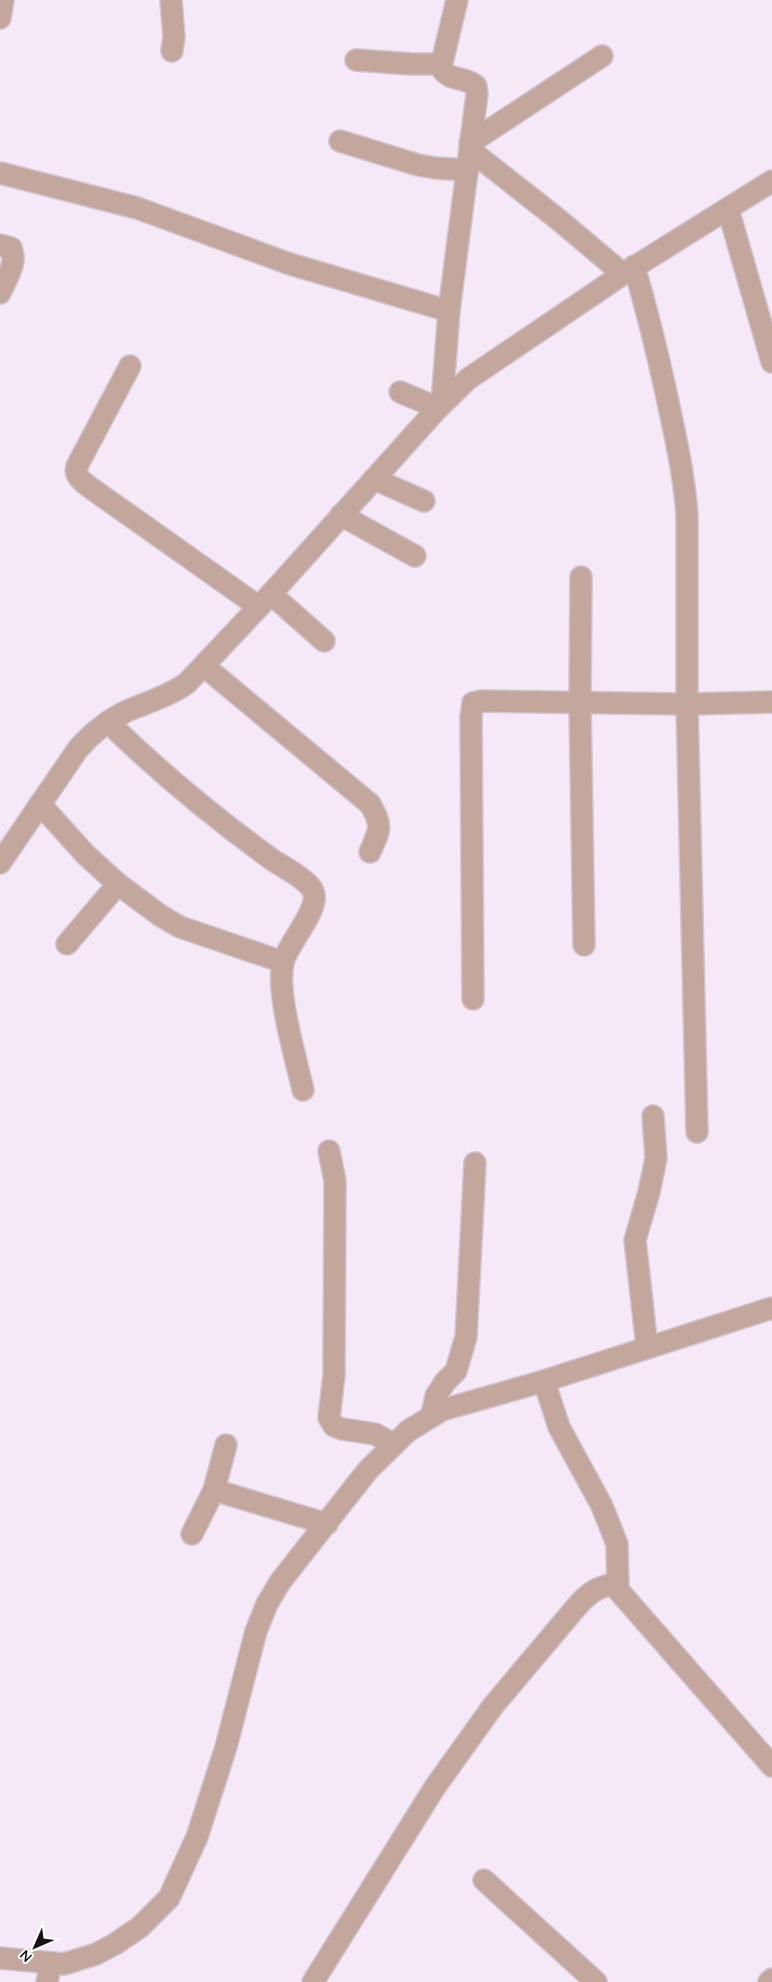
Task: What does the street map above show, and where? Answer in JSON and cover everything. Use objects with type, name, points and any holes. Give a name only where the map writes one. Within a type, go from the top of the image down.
[{"type":"street","points":[[0,18],[3,0]]},
{"type":"street","points":[[172,0],[174,38],[172,51]]},
{"type":"street","points":[[440,405],[449,311],[476,86],[472,82],[450,77],[444,73],[441,64],[457,0]]},
{"type":"street","points":[[340,141],[418,165],[435,168],[469,154],[602,56]]},
{"type":"street","points":[[356,60],[441,64]]},
{"type":"street","points":[[469,154],[629,270],[648,312],[685,485],[687,516],[687,704],[697,1132]]},
{"type":"street","points":[[0,173],[138,208],[290,264],[449,311]]},
{"type":"street","points":[[0,862],[78,748],[91,734],[108,722],[142,705],[173,693],[187,683],[265,600],[440,405],[482,367],[629,270],[772,181]]},
{"type":"street","points":[[728,209],[772,362]]},
{"type":"street","points":[[0,245],[11,248],[14,255],[14,261],[0,293]]},
{"type":"street","points":[[130,366],[77,466],[75,471],[77,475],[88,486],[324,640]]},
{"type":"street","points":[[400,392],[440,405]]},
{"type":"street","points":[[374,479],[424,501]]},
{"type":"street","points":[[341,515],[414,556]]},
{"type":"street","points":[[581,577],[580,703],[584,945]]},
{"type":"street","points":[[204,666],[370,804],[379,819],[380,830],[370,852]]},
{"type":"street","points":[[474,999],[471,717],[474,703],[482,701],[687,704],[772,702]]},
{"type":"street","points":[[108,722],[178,786],[306,883],[313,891],[314,903],[283,962],[282,982],[286,1010],[303,1090]]},
{"type":"street","points":[[40,804],[86,855],[118,884],[161,916],[180,928],[283,962]]},
{"type":"street","points":[[67,944],[118,884]]},
{"type":"street","points":[[647,1347],[635,1240],[649,1192],[656,1158],[653,1116]]},
{"type":"street","points":[[329,1152],[335,1181],[334,1375],[329,1418],[334,1426],[375,1434],[393,1444]]},
{"type":"street","points":[[432,1415],[436,1396],[445,1382],[456,1371],[466,1337],[475,1163]]},
{"type":"street","points":[[0,1958],[49,1973],[96,1954],[115,1944],[140,1927],[169,1898],[197,1837],[226,1747],[256,1632],[274,1590],[368,1470],[408,1431],[442,1410],[544,1381],[772,1308]]},
{"type":"street","points":[[544,1381],[559,1426],[602,1506],[618,1544],[618,1590],[772,1766]]},
{"type":"street","points":[[192,1534],[214,1490],[226,1445]]},
{"type":"street","points":[[214,1490],[326,1524]]},
{"type":"street","points":[[313,1982],[435,1787],[493,1706],[590,1592],[602,1586],[618,1583]]},
{"type":"street","points":[[484,1880],[596,1982]]},
{"type":"street","points":[[769,1982],[772,1979]]}]
